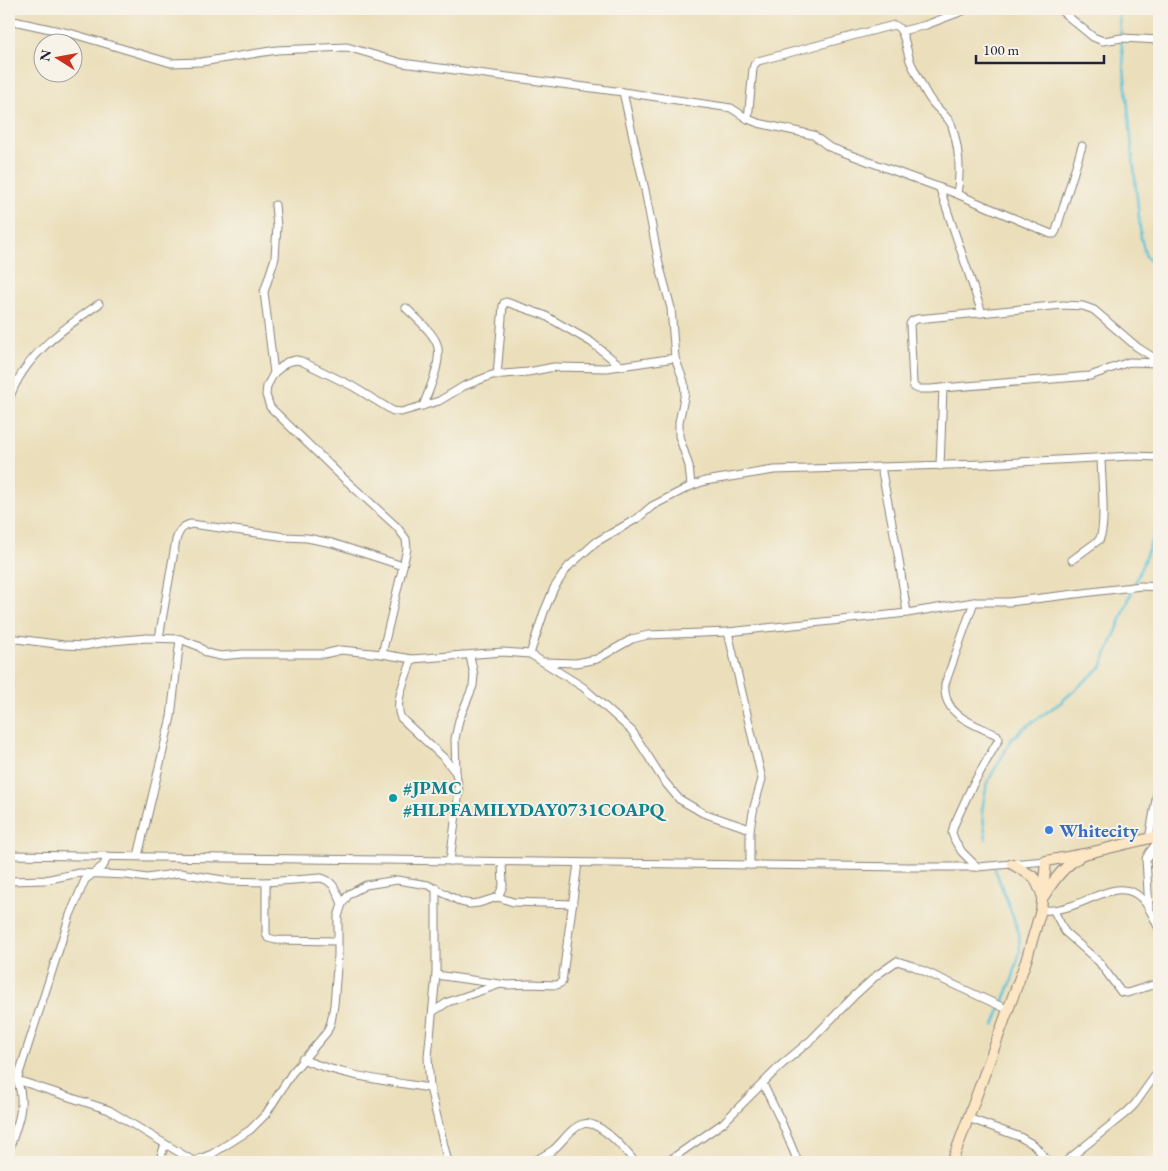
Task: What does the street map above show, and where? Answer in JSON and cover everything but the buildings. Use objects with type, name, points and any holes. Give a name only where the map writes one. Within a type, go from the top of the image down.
[{"type":"street","points":[[902,31],[926,25],[968,9]]},
{"type":"street","points":[[1060,9],[1093,37],[1103,41],[1122,38],[1159,40]]},
{"type":"street","points":[[9,20],[73,34],[170,63],[201,62],[278,50],[347,47],[402,63],[731,108],[748,119],[812,135],[829,147],[957,194],[1046,233],[1054,234],[1082,146]]},
{"type":"street","points":[[748,119],[753,70],[754,65],[758,61],[894,25],[898,26],[902,31],[909,61],[931,102],[951,123],[958,158],[957,194]]},
{"type":"street","points":[[623,92],[659,264],[671,308],[675,358],[684,382],[685,393],[679,422],[680,436],[689,466],[691,486]]},
{"type":"street","points":[[940,189],[982,313]]},
{"type":"street","points":[[274,373],[264,292],[275,258],[277,235],[275,205]]},
{"type":"street","points":[[497,374],[503,306],[506,302],[544,315],[591,342],[621,366]]},
{"type":"street","points":[[9,400],[13,386],[35,355],[69,325],[99,304]]},
{"type":"street","points":[[1064,305],[1083,306],[1094,310],[1137,347],[1159,362],[1129,362],[1090,376],[918,389],[914,387],[910,324],[917,319],[1064,305]]},
{"type":"street","points":[[406,308],[432,336],[438,346],[434,378],[424,406]]},
{"type":"street","points":[[382,654],[407,549],[406,539],[397,527],[270,407],[266,395],[267,386],[274,373],[287,362],[301,361],[352,386],[393,411],[402,412],[439,401],[464,386],[497,374],[528,372],[554,367],[607,368],[675,358]]},
{"type":"street","points":[[940,466],[943,388]]},
{"type":"street","points":[[530,654],[554,588],[568,567],[596,542],[638,518],[652,506],[705,481],[774,470],[940,466],[1159,457]]},
{"type":"street","points":[[1072,560],[1102,536],[1101,458]]},
{"type":"street","points":[[882,467],[907,613]]},
{"type":"street","points":[[159,638],[176,540],[184,526],[192,524],[286,537],[307,538],[332,543],[403,566]]},
{"type":"street","points":[[542,662],[576,663],[598,658],[632,639],[648,636],[728,632],[907,613],[974,602],[1008,602],[1141,586],[1159,588]]},
{"type":"street","points":[[974,602],[945,684],[944,694],[948,705],[956,714],[997,735],[999,739],[971,788],[954,824],[952,833],[962,852],[977,867]]},
{"type":"street","points":[[728,632],[762,779],[750,829],[750,865]]},
{"type":"street","points":[[9,638],[84,646],[112,641],[159,638],[180,639],[198,646],[207,653],[220,656],[243,654],[324,654],[341,650],[412,659],[503,652],[530,654],[583,687],[632,731],[664,781],[679,799],[703,813],[750,829]]},
{"type":"street","points":[[138,856],[171,717],[180,639]]},
{"type":"street","points":[[450,861],[459,791],[456,773],[455,739],[459,720],[473,686],[474,675],[470,656]]},
{"type":"street","points":[[412,659],[398,704],[398,712],[401,718],[445,759],[456,773]]},
{"type":"street","points":[[1149,909],[1146,866],[1147,858],[1156,838],[1159,782]]},
{"type":"street","points":[[9,855],[977,867],[1046,861],[1156,838]]},
{"type":"street","points":[[1147,858],[1159,852]]},
{"type":"street","points":[[1043,897],[1063,870],[1084,854]]},
{"type":"street","points":[[9,1150],[22,1105],[21,1090],[17,1080],[70,915],[85,880],[104,865],[107,856]]},
{"type":"street","points":[[952,1162],[1008,1010],[1041,910],[1046,861]]},
{"type":"street","points":[[498,896],[502,886],[502,862]]},
{"type":"street","points":[[436,975],[500,984],[557,985],[562,982],[578,863]]},
{"type":"street","points":[[1012,864],[1034,877],[1043,897]]},
{"type":"street","points":[[9,881],[45,880],[79,873],[127,875],[147,878],[180,873],[229,881],[266,882],[312,878],[327,880],[332,884],[342,904]]},
{"type":"street","points":[[9,1080],[17,1080],[109,1110],[194,1162],[212,1154],[250,1130],[266,1114],[302,1060],[327,1032],[331,1022],[338,954],[338,917],[342,904],[357,889],[380,882],[397,880],[428,885],[470,904],[479,903],[498,896],[512,902],[573,904]]},
{"type":"street","points":[[266,882],[266,934],[268,938],[276,940],[337,941]]},
{"type":"street","points":[[436,888],[436,975],[428,1058],[430,1088],[448,1162]]},
{"type":"street","points":[[1041,910],[1054,911],[1115,890],[1129,891],[1142,898],[1159,929]]},
{"type":"street","points":[[1054,911],[1065,932],[1099,962],[1121,992],[1127,993],[1159,982]]},
{"type":"street","points":[[667,1162],[724,1123],[877,974],[897,961],[913,966],[1008,1010]]},
{"type":"street","points":[[434,1011],[448,1002],[500,984]]},
{"type":"street","points":[[302,1060],[347,1074],[430,1088]]},
{"type":"street","points":[[1066,1162],[1135,1104],[1159,1070]]},
{"type":"street","points":[[763,1084],[798,1162]]},
{"type":"street","points":[[968,1118],[1034,1145],[1049,1162]]},
{"type":"street","points":[[533,1162],[553,1150],[574,1129],[582,1124],[598,1128],[615,1140],[635,1162]]},
{"type":"street","points":[[159,1162],[165,1144]]},
{"type":"waterway","points":[[1120,9],[1119,18],[1141,238],[1146,257],[1159,267]]},
{"type":"waterway","points":[[986,839],[982,810],[987,783],[1012,739],[1024,728],[1060,703],[1101,667],[1159,522]]},
{"type":"waterway","points":[[994,1025],[1012,980],[1020,952],[1019,933],[995,869]]},
{"type":"place","name":"#JPMC #HLPFAMILYDAY0731COAPQ","points":[[393,798]]},
{"type":"place","name":"Whitecity","points":[[1049,830]]}]
